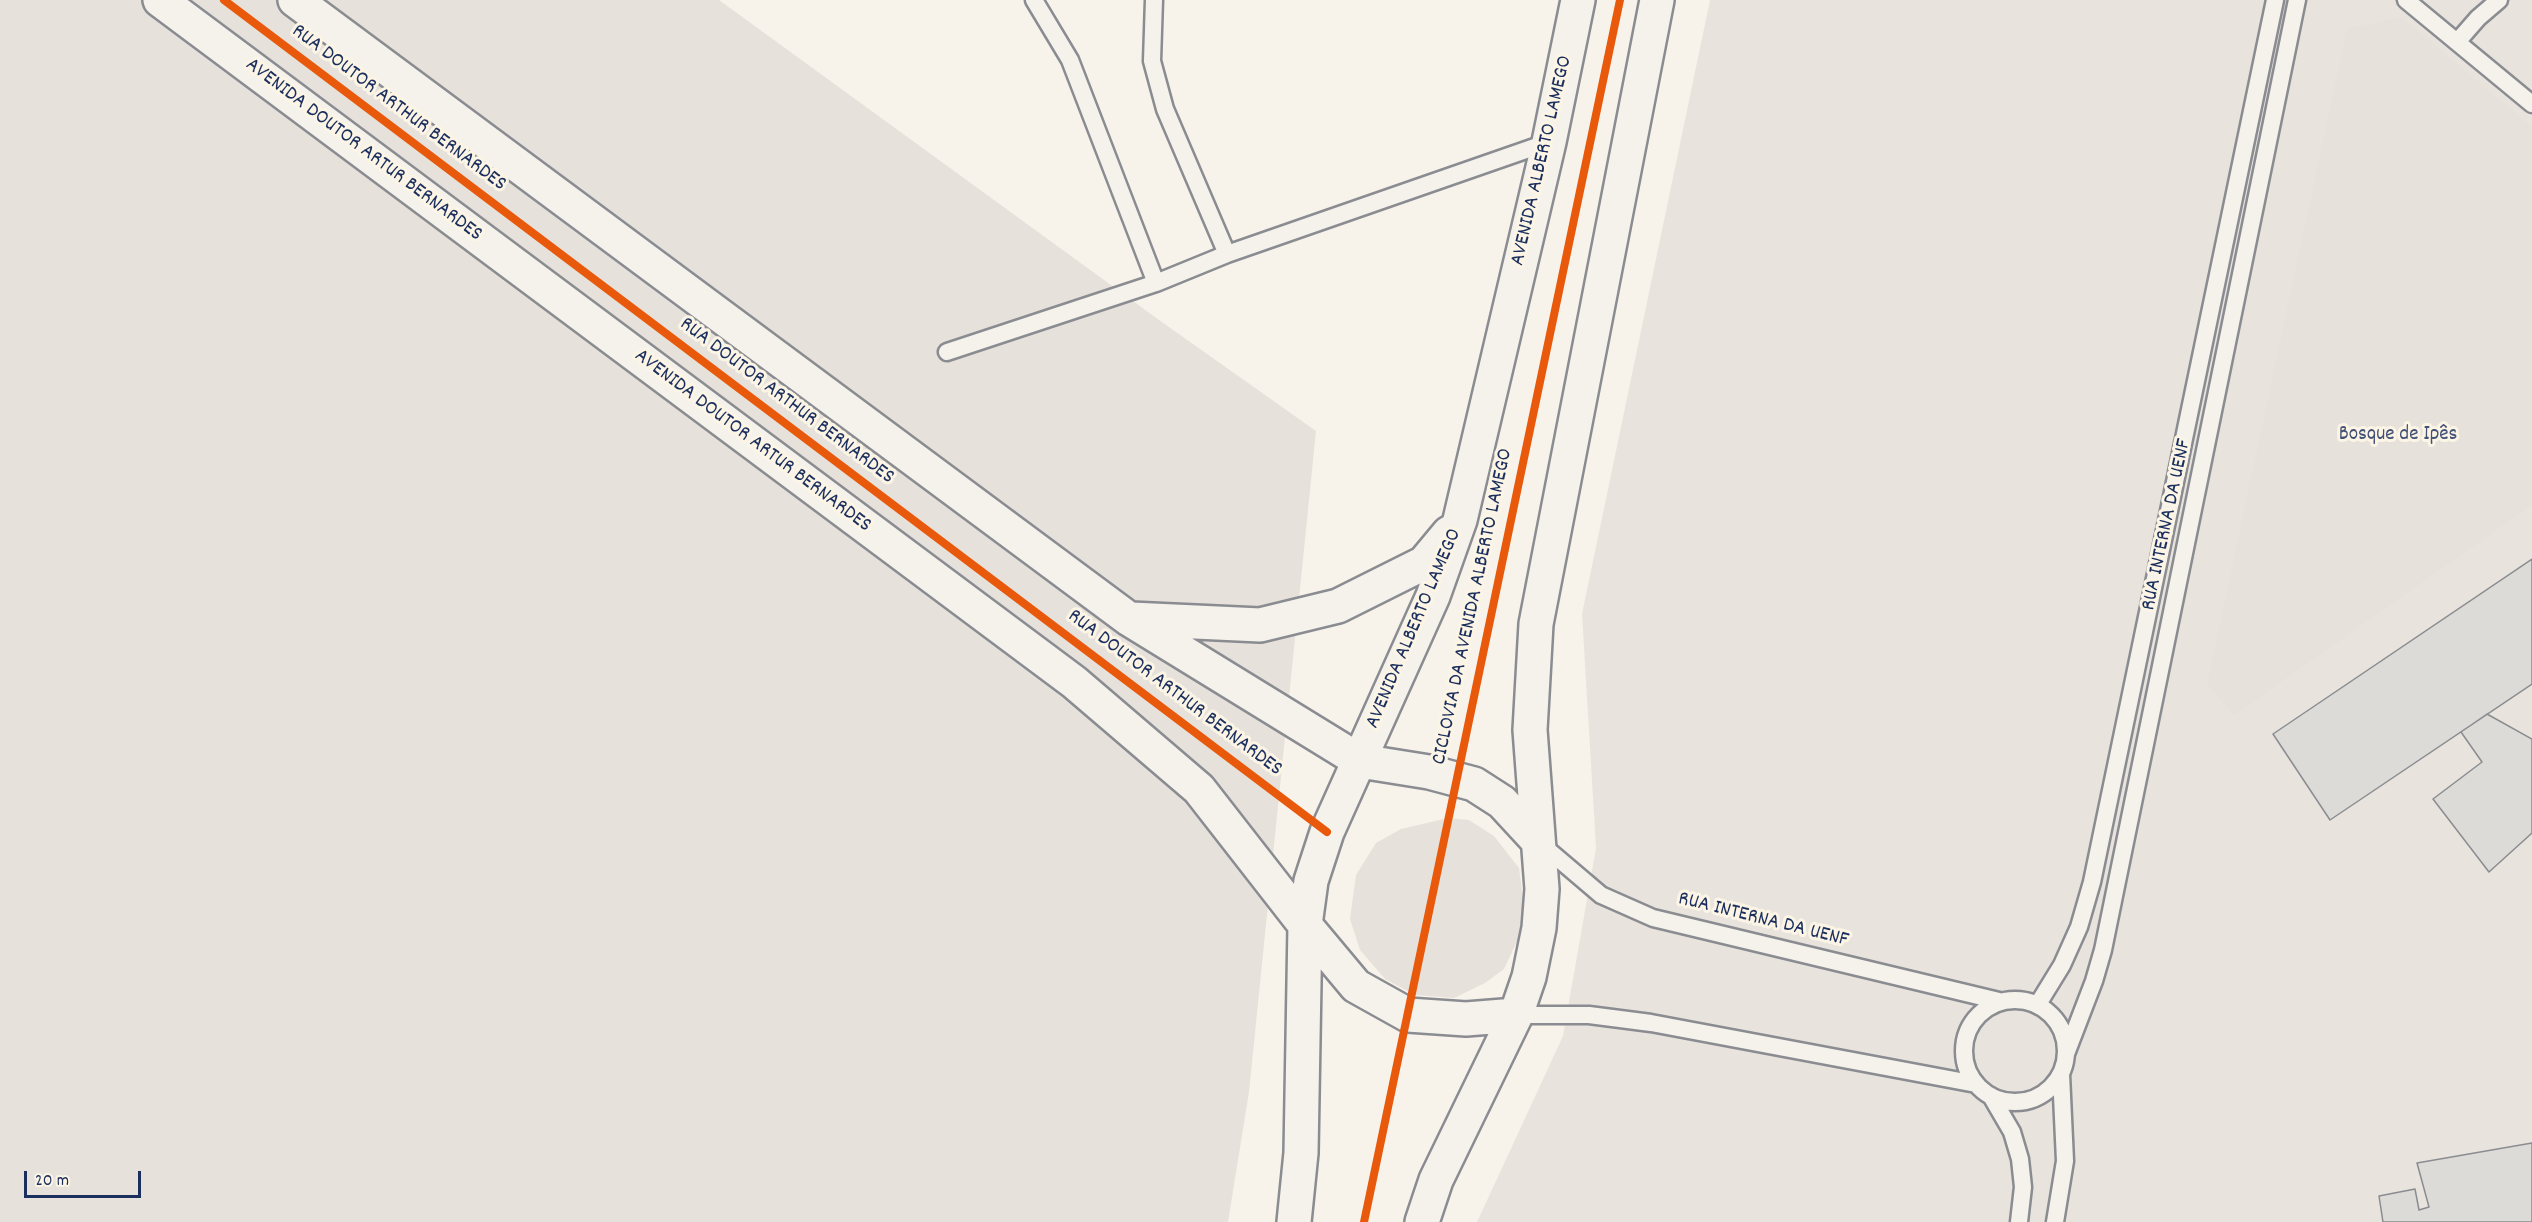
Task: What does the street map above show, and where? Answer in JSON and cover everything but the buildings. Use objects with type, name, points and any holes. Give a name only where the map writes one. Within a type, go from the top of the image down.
[{"type":"main road","name":"AVENIDA DOUTOR ARTUR BERNARDES","points":[[160,0],[1074,682],[1199,789],[1305,925],[1356,986],[1408,1015],[1466,1019],[1516,1015]]},
{"type":"main road","points":[[295,0],[1129,619],[1359,761],[1429,772],[1474,784],[1502,802],[1538,841]]},
{"type":"main road","name":"AVENIDA ALBERTO LAMEGO","points":[[1294,1222],[1301,1153],[1305,925],[1311,881],[1321,851],[1359,761],[1433,596],[1460,520],[1549,142],[1578,0]]},
{"type":"main road","points":[[1422,1222],[1436,1180],[1516,1015],[1529,977],[1539,928],[1542,889],[1530,730],[1536,624],[1657,0]]},
{"type":"main road","points":[[1129,619],[1260,625],[1338,606],[1424,562],[1460,520]]},
{"type":"lane","points":[[1034,0],[1070,60],[1156,283]]},
{"type":"lane","points":[[1154,0],[1152,61],[1165,109],[1227,254]]},
{"type":"lane","name":"RUA INTERNA DA UENF","points":[[2038,1004],[2062,964],[2079,927],[2092,882],[2275,0]]},
{"type":"lane","name":"RUA INTERNA DA UENF","points":[[2055,1222],[2065,1161],[2061,1074],[2106,940],[2298,0]]},
{"type":"lane","points":[[2406,0],[2532,104]]},
{"type":"lane","points":[[2457,42],[2478,18],[2499,0]]},
{"type":"lane","points":[[947,352],[1156,283],[1227,254],[1549,142]]},
{"type":"lane","name":"RUA INTERNA DA UENF","points":[[1538,841],[1601,895],[1653,918],[1999,1001],[2019,999],[2038,1004],[2054,1017],[2063,1034],[2066,1054]]},
{"type":"lane","points":[[1999,1001],[1982,1011],[1969,1027],[1963,1047],[1966,1066],[1976,1084],[1991,1096],[2012,1132],[2020,1159],[2023,1188],[2019,1222]]},
{"type":"lane","points":[[1516,1015],[1589,1015],[1651,1023],[1976,1084]]},
{"type":"lane","points":[[1991,1096],[2010,1102],[2030,1100],[2048,1090],[2061,1074]]},
{"type":"shaded area","points":[[1710,0],[2532,0],[2532,1222],[1477,1222],[1563,1036],[1596,848],[1582,614]]},
{"type":"green space","points":[[0,0],[719,0],[1159,320],[1316,431],[1249,1092],[1228,1222],[0,1222]]},
{"type":"green space","name":"Bosque de Ipês","points":[[2401,17],[2532,127],[2532,505],[2234,715],[2207,684],[2347,29]]},
{"type":"green space","points":[[1448,818],[1469,820],[1494,836],[1519,868],[1524,905],[1520,935],[1504,969],[1485,983],[1454,998],[1415,995],[1385,979],[1360,950],[1350,919],[1356,875],[1376,843],[1401,829]]},
{"type":"cycle path","name":"RUA DOUTOR ARTHUR BERNARDES","points":[[224,0],[1327,832]]},
{"type":"cycle path","name":"CICLOVIA DA AVENIDA ALBERTO LAMEGO","points":[[1364,1222],[1620,0]]}]
